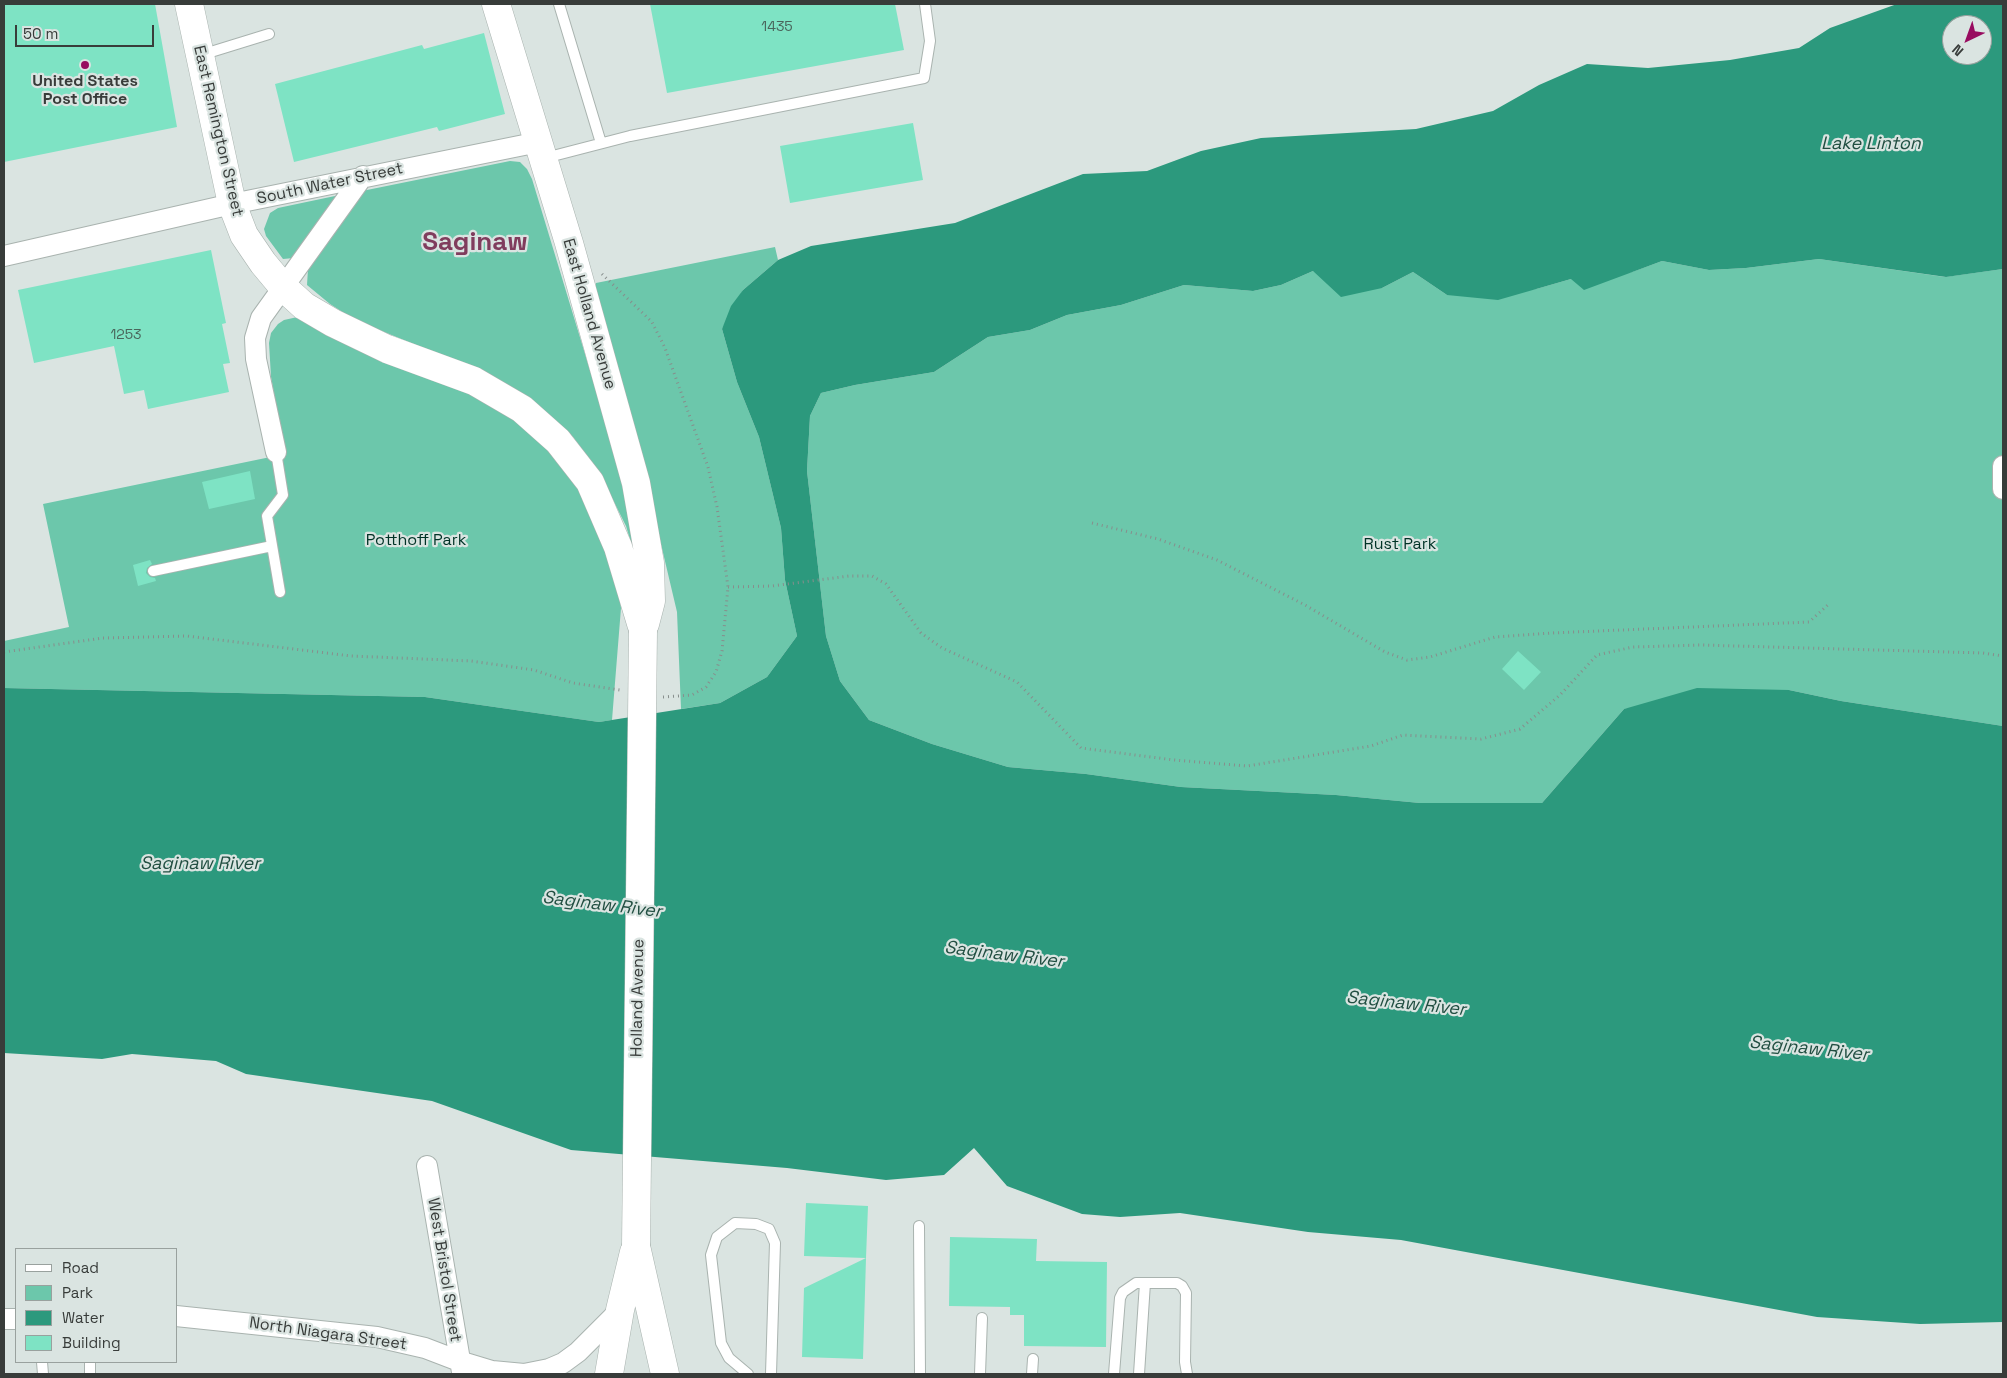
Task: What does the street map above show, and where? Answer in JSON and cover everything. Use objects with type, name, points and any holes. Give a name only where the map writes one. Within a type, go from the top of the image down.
[{"type":"main road","name":"East Remington Street","points":[[189,4],[232,204],[244,235],[283,287],[304,306],[333,323],[387,349],[474,381],[522,409],[558,441],[590,482],[618,547],[643,630]]},
{"type":"main road","name":"East Holland Avenue","points":[[496,4],[542,150],[636,483],[650,563],[650,601],[643,630]]},
{"type":"main road","name":"Holland Avenue","points":[[636,1246],[643,630]]},
{"type":"main road","points":[[610,1374],[620,1310],[636,1246]]},
{"type":"main road","points":[[636,1246],[665,1374]]},
{"type":"street","name":"South Water Street","points":[[4,256],[363,176],[542,150]]},
{"type":"street","points":[[276,452],[256,360],[255,338],[261,318],[363,176]]},
{"type":"street","points":[[2003,466],[2003,489]]},
{"type":"street","name":"West Bristol Street","points":[[427,1166],[464,1370]]},
{"type":"street","name":"North Niagara Street","points":[[178,1316],[377,1337],[425,1348],[464,1370],[524,1374],[549,1369],[563,1363],[578,1352],[620,1310]]},
{"type":"lane","points":[[559,4],[601,143]]},
{"type":"lane","points":[[542,150],[601,143],[924,78],[930,41],[925,4]]},
{"type":"lane","points":[[200,56],[269,34]]},
{"type":"lane","points":[[276,452],[283,495],[267,516],[280,592]]},
{"type":"lane","points":[[153,570],[272,546]]},
{"type":"lane","points":[[748,1374],[729,1358],[721,1342],[711,1255],[717,1237],[735,1222],[756,1224],[769,1229],[775,1243],[771,1374]]},
{"type":"lane","points":[[919,1226],[920,1374]]},
{"type":"lane","points":[[1138,1374],[1145,1283]]},
{"type":"lane","points":[[1114,1374],[1120,1298],[1130,1285],[1145,1283],[1177,1283],[1182,1286],[1186,1293],[1184,1362],[1187,1374]]},
{"type":"lane","points":[[980,1374],[982,1318]]},
{"type":"lane","points":[[1032,1374],[1033,1359]]},
{"type":"path","points":[[601,273],[652,322],[665,348],[708,467],[717,507],[728,587],[722,651],[716,672],[706,687],[692,695],[661,697]]},
{"type":"path","points":[[1092,523],[1158,539],[1217,560],[1305,605],[1385,652],[1407,660],[1430,657],[1495,637],[1809,622],[1830,603]]},
{"type":"path","points":[[728,587],[772,586],[849,576],[872,576],[886,584],[922,633],[942,648],[1017,682],[1081,748],[1174,760],[1247,766],[1371,746],[1402,735],[1480,739],[1520,729],[1560,695],[1597,654],[1633,648],[1701,645],[1984,653],[2003,656]]},
{"type":"path","points":[[4,652],[103,638],[187,636],[351,656],[471,661],[534,670],[573,683],[624,691]]},
{"type":"green space","points":[[510,161],[520,162],[527,169],[532,179],[622,476],[638,566],[626,526],[599,472],[573,437],[551,416],[477,370],[355,320],[330,304],[307,285],[308,269],[362,191]]},
{"type":"green space","points":[[335,196],[335,199],[294,258],[283,259],[266,236],[264,229],[270,213],[278,208]]},
{"type":"green space","points":[[775,247],[778,260],[743,290],[722,329],[737,382],[759,437],[781,528],[785,580],[797,636],[767,677],[720,703],[681,709],[677,612],[635,434],[595,290],[596,283]]},
{"type":"green space","name":"Rust Park","points":[[1819,259],[1945,277],[2003,269],[2003,726],[1841,701],[1789,690],[1624,709],[1542,803],[1420,803],[1336,795],[1181,787],[1086,774],[1008,767],[932,744],[869,720],[840,681],[826,636],[807,471],[810,416],[821,393],[855,385],[934,372],[988,337],[1030,330],[1067,315],[1121,305],[1184,285],[1253,291],[1281,285],[1313,271],[1382,288],[1413,272],[1447,295],[1536,289],[1571,279],[1632,272],[1662,261],[1709,270],[1746,268]]},
{"type":"green space","name":"Potthoff Park","points":[[302,316],[452,384],[528,427],[577,483],[618,580],[621,608],[612,720],[599,722],[425,697],[4,688],[4,641],[69,627],[43,504],[285,454],[271,377],[269,343],[271,333],[278,324],[284,320]]},
{"type":"water","points":[[1897,4],[2003,4],[2003,269],[1946,277],[1819,259],[1746,268],[1709,270],[1662,261],[1584,290],[1571,279],[1498,300],[1447,295],[1413,272],[1382,288],[1341,297],[1313,271],[1281,285],[1253,291],[1184,285],[1121,305],[1067,315],[1030,330],[988,337],[934,372],[855,385],[821,393],[810,416],[807,471],[826,636],[840,681],[869,720],[932,744],[1008,767],[1086,774],[1181,787],[1336,795],[1420,803],[1542,803],[1624,709],[1697,688],[1789,690],[1841,701],[2003,726],[2003,1322],[1920,1324],[1817,1317],[1401,1240],[1308,1232],[1180,1213],[1120,1217],[1082,1214],[1007,1186],[974,1148],[944,1175],[886,1180],[787,1168],[571,1150],[432,1101],[246,1074],[216,1061],[132,1054],[102,1059],[4,1053],[4,688],[425,697],[599,722],[720,703],[767,677],[797,636],[785,580],[781,528],[759,437],[737,382],[722,329],[731,306],[743,290],[778,260],[811,246],[955,223],[1083,174],[1147,171],[1201,151],[1261,138],[1416,129],[1493,111],[1539,85],[1587,64],[1648,68],[1730,60],[1799,48],[1830,28]]},
{"type":"building","name":"United States Post Office","points":[[4,4],[155,4],[177,127],[4,162]]},
{"type":"building","points":[[650,4],[895,4],[904,50],[667,93]]},
{"type":"building","points":[[484,33],[505,114],[439,131],[437,127],[294,162],[275,84],[422,45],[424,49]]},
{"type":"building","points":[[913,123],[923,180],[790,203],[780,146]]},
{"type":"building","points":[[211,250],[226,323],[222,324],[230,363],[223,364],[229,392],[148,409],[144,390],[124,394],[114,346],[34,363],[18,290]]},
{"type":"building","points":[[250,471],[255,499],[209,509],[202,482]]},
{"type":"building","points":[[150,560],[152,564],[147,568],[146,573],[150,577],[155,578],[156,581],[138,586],[133,565]]},
{"type":"building","points":[[1518,651],[1541,672],[1524,690],[1502,669]]},
{"type":"building","points":[[806,1203],[868,1206],[866,1258],[804,1256]]},
{"type":"building","points":[[950,1237],[1037,1239],[1036,1261],[1107,1262],[1106,1347],[1024,1346],[1024,1315],[1010,1315],[1010,1307],[949,1306]]},
{"type":"building","points":[[866,1258],[863,1359],[802,1357],[804,1288]]},
{"type":"place","name":"United States Post Office","points":[[85,65]]},
{"type":"district","name":"Saginaw","points":[[475,243]]},
{"type":"water label","name":"Lake Linton","points":[[1871,144]]},
{"type":"water label","name":"Saginaw River","points":[[200,864]]},
{"type":"water label","name":"Saginaw River","points":[[602,905]]},
{"type":"water label","name":"Saginaw River","points":[[1004,955]]},
{"type":"water label","name":"Saginaw River","points":[[1406,1004]]},
{"type":"water label","name":"Saginaw River","points":[[1809,1049]]}]
